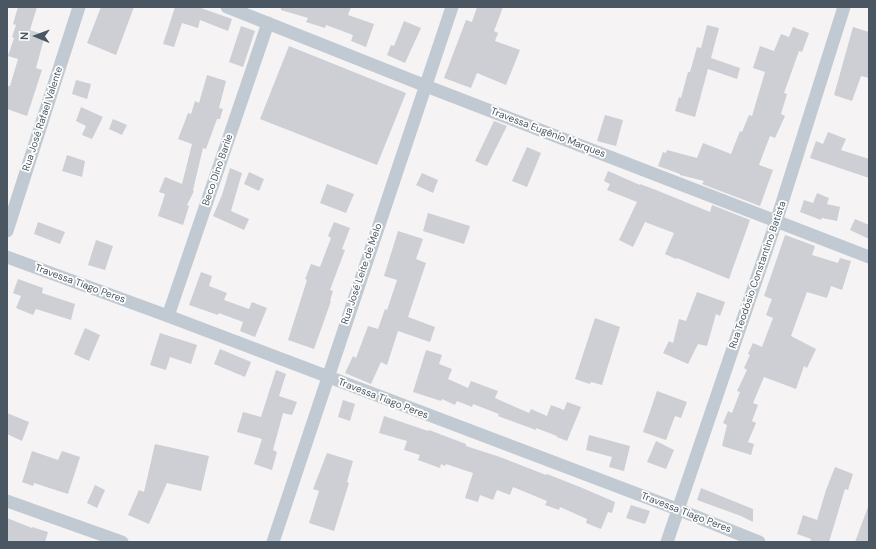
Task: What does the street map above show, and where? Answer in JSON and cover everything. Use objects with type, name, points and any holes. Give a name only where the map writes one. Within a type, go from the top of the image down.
[{"type":"street","name":"Rua José Rafael Valente","points":[[7,231],[79,7]]},
{"type":"street","name":"Travessa Eugênio Marques","points":[[227,7],[426,86],[869,257]]},
{"type":"street","name":"Rua José Leite de Melo","points":[[273,542],[452,7]]},
{"type":"street","name":"Rua Teodósio Constantino Batista","points":[[667,542],[776,222],[844,7]]},
{"type":"street","name":"Beco Dino Barile","points":[[168,316],[268,23]]},
{"type":"street","name":"Travessa Tiago Peres","points":[[7,257],[168,316],[328,378],[678,509],[759,542]]},
{"type":"street","points":[[7,501],[122,542]]},
{"type":"building","points":[[18,7],[37,7],[30,30],[45,35],[36,68],[42,70],[27,116],[7,109],[7,86],[10,86],[18,59],[8,56],[14,38],[12,37],[16,25],[13,24]]},
{"type":"building","points":[[101,7],[134,7],[116,55],[87,43]]},
{"type":"building","points":[[175,7],[198,7],[232,19],[228,31],[200,20],[198,28],[182,23],[174,47],[163,44]]},
{"type":"building","points":[[281,7],[351,7],[348,15],[374,24],[366,47],[351,41],[353,35],[326,25],[325,28],[306,22],[308,18],[281,10]]},
{"type":"building","points":[[477,7],[503,7],[494,31],[498,33],[495,41],[520,50],[506,85],[477,73],[471,88],[444,78],[466,20],[472,22]]},
{"type":"building","points":[[404,21],[421,28],[405,63],[387,55],[391,45],[394,46]]},
{"type":"building","points":[[707,25],[719,28],[711,58],[740,68],[737,79],[708,69],[695,117],[675,111],[679,97],[681,98],[688,72],[690,72],[697,47],[701,48]]},
{"type":"building","points":[[241,26],[255,31],[243,67],[229,62]]},
{"type":"building","points":[[793,27],[809,33],[802,52],[799,51],[784,93],[787,94],[781,114],[785,116],[775,138],[770,136],[759,165],[773,170],[760,206],[702,184],[704,181],[680,175],[658,166],[663,152],[666,153],[667,150],[697,158],[703,143],[731,154],[740,131],[742,132],[749,115],[752,116],[765,72],[753,68],[760,46],[774,51],[781,34],[789,37]]},
{"type":"building","points":[[853,27],[869,32],[869,78],[861,76],[852,101],[834,95]]},
{"type":"building","points":[[289,46],[406,93],[377,165],[260,119]]},
{"type":"building","points":[[207,75],[226,81],[219,108],[223,109],[220,119],[217,119],[206,149],[203,148],[194,191],[187,205],[189,206],[183,225],[158,216],[165,194],[159,192],[165,177],[182,184],[192,144],[178,139],[188,113],[191,114],[195,101],[199,103]]},
{"type":"building","points":[[76,80],[91,84],[87,99],[72,94]]},
{"type":"building","points":[[81,107],[103,117],[92,139],[82,135],[86,126],[76,121]]},
{"type":"building","points":[[605,115],[623,120],[616,146],[597,141]]},
{"type":"building","points":[[113,119],[127,125],[122,135],[109,129]]},
{"type":"building","points":[[494,121],[507,126],[487,166],[475,161]]},
{"type":"building","points":[[828,132],[846,139],[841,150],[869,159],[869,178],[810,158],[816,141],[823,144]]},
{"type":"building","points":[[527,147],[541,153],[527,187],[512,181]]},
{"type":"building","points":[[67,155],[85,161],[82,177],[62,171]]},
{"type":"building","points":[[230,168],[242,173],[231,211],[249,219],[244,230],[213,216],[222,195]]},
{"type":"building","points":[[608,171],[710,212],[712,205],[750,220],[729,279],[665,254],[674,233],[645,222],[633,247],[619,240],[637,202],[607,190],[610,184],[604,181]]},
{"type":"building","points":[[249,172],[264,179],[259,191],[244,184]]},
{"type":"building","points":[[422,173],[438,180],[433,193],[416,185]]},
{"type":"building","points":[[327,184],[354,194],[346,213],[320,203]]},
{"type":"building","points":[[817,193],[829,198],[827,204],[840,207],[837,221],[822,218],[821,220],[800,212],[804,200],[813,203]]},
{"type":"building","points":[[428,213],[470,226],[464,244],[423,231]]},
{"type":"building","points":[[855,219],[869,225],[869,239],[850,230]]},
{"type":"building","points":[[38,222],[65,232],[60,244],[34,234]]},
{"type":"building","points":[[334,222],[350,228],[342,249],[345,250],[330,290],[333,291],[331,301],[314,349],[288,340],[307,280],[305,279],[311,264],[320,267],[331,238],[328,236]]},
{"type":"building","points":[[398,231],[423,239],[416,259],[426,263],[408,317],[435,327],[430,342],[398,331],[387,365],[381,362],[371,384],[345,373],[353,356],[356,358],[368,326],[378,329],[385,309],[387,310],[397,280],[384,276]]},
{"type":"building","points":[[785,235],[815,246],[812,255],[838,263],[840,258],[851,261],[842,290],[831,286],[827,298],[807,292],[791,336],[816,349],[807,368],[804,366],[796,389],[764,377],[753,403],[758,405],[752,421],[756,423],[748,442],[754,444],[751,455],[722,446],[727,425],[723,423],[728,411],[732,413],[740,392],[737,391],[747,370],[744,368],[750,355],[748,354],[753,343],[762,347],[773,318],[766,315],[772,299],[764,296]]},
{"type":"building","points":[[96,240],[113,246],[105,270],[88,265]]},
{"type":"building","points":[[201,272],[212,276],[209,286],[227,293],[224,300],[249,309],[252,302],[267,308],[255,337],[240,331],[243,322],[219,313],[218,315],[189,305]]},
{"type":"building","points":[[18,279],[43,288],[42,293],[75,304],[71,320],[36,309],[33,315],[16,308],[21,296],[13,293]]},
{"type":"building","points":[[697,292],[725,302],[720,316],[716,314],[707,346],[698,344],[688,364],[663,353],[669,341],[673,343],[679,319],[686,321]]},
{"type":"building","points":[[595,318],[620,327],[602,385],[591,382],[590,384],[575,379]]},
{"type":"building","points":[[85,328],[100,335],[89,361],[74,354]]},
{"type":"building","points":[[160,333],[197,345],[191,364],[170,357],[166,370],[150,365]]},
{"type":"building","points":[[220,349],[251,362],[245,377],[214,364]]},
{"type":"building","points":[[426,350],[442,355],[439,364],[452,369],[448,379],[468,388],[471,381],[498,391],[495,398],[529,413],[531,409],[547,416],[551,405],[564,410],[567,402],[581,407],[567,441],[536,428],[536,430],[498,416],[499,414],[473,404],[472,407],[457,401],[455,405],[442,399],[441,401],[413,392]]},
{"type":"building","points":[[276,370],[286,374],[279,396],[297,402],[292,415],[283,413],[273,450],[277,452],[272,470],[254,464],[262,439],[237,432],[243,412],[261,417]]},
{"type":"building","points":[[657,391],[687,402],[681,418],[675,416],[666,440],[643,432]]},
{"type":"building","points":[[343,400],[355,404],[350,421],[338,417]]},
{"type":"building","points":[[7,413],[29,422],[22,441],[7,434]]},
{"type":"building","points":[[384,416],[428,431],[429,430],[466,444],[466,446],[580,487],[615,502],[612,513],[608,512],[601,529],[586,523],[587,519],[560,507],[559,510],[545,505],[547,501],[513,487],[510,495],[497,490],[493,500],[480,495],[478,502],[465,498],[473,473],[446,464],[445,466],[441,464],[440,468],[418,460],[420,455],[404,450],[407,441],[379,433]]},
{"type":"building","points":[[589,435],[630,446],[624,471],[609,467],[612,457],[586,450]]},
{"type":"building","points":[[656,441],[674,450],[666,469],[647,462]]},
{"type":"building","points":[[155,444],[209,456],[201,491],[167,483],[149,524],[128,515],[139,490],[144,492]]},
{"type":"building","points":[[32,451],[58,460],[62,451],[80,457],[68,494],[34,483],[33,486],[22,482]]},
{"type":"building","points":[[327,453],[353,461],[347,482],[349,483],[334,531],[309,523],[319,491],[313,489]]},
{"type":"building","points":[[835,467],[853,474],[848,490],[845,489],[829,542],[810,542],[811,539],[797,534],[803,515],[817,520]]},
{"type":"building","points":[[95,485],[105,490],[97,508],[87,503]]},
{"type":"building","points":[[701,488],[753,509],[753,522],[697,500]]},
{"type":"building","points":[[631,505],[650,511],[645,524],[626,518]]},
{"type":"building","points":[[868,507],[869,542],[855,542]]},
{"type":"building","points":[[7,518],[32,528],[48,532],[45,542],[7,542]]}]
